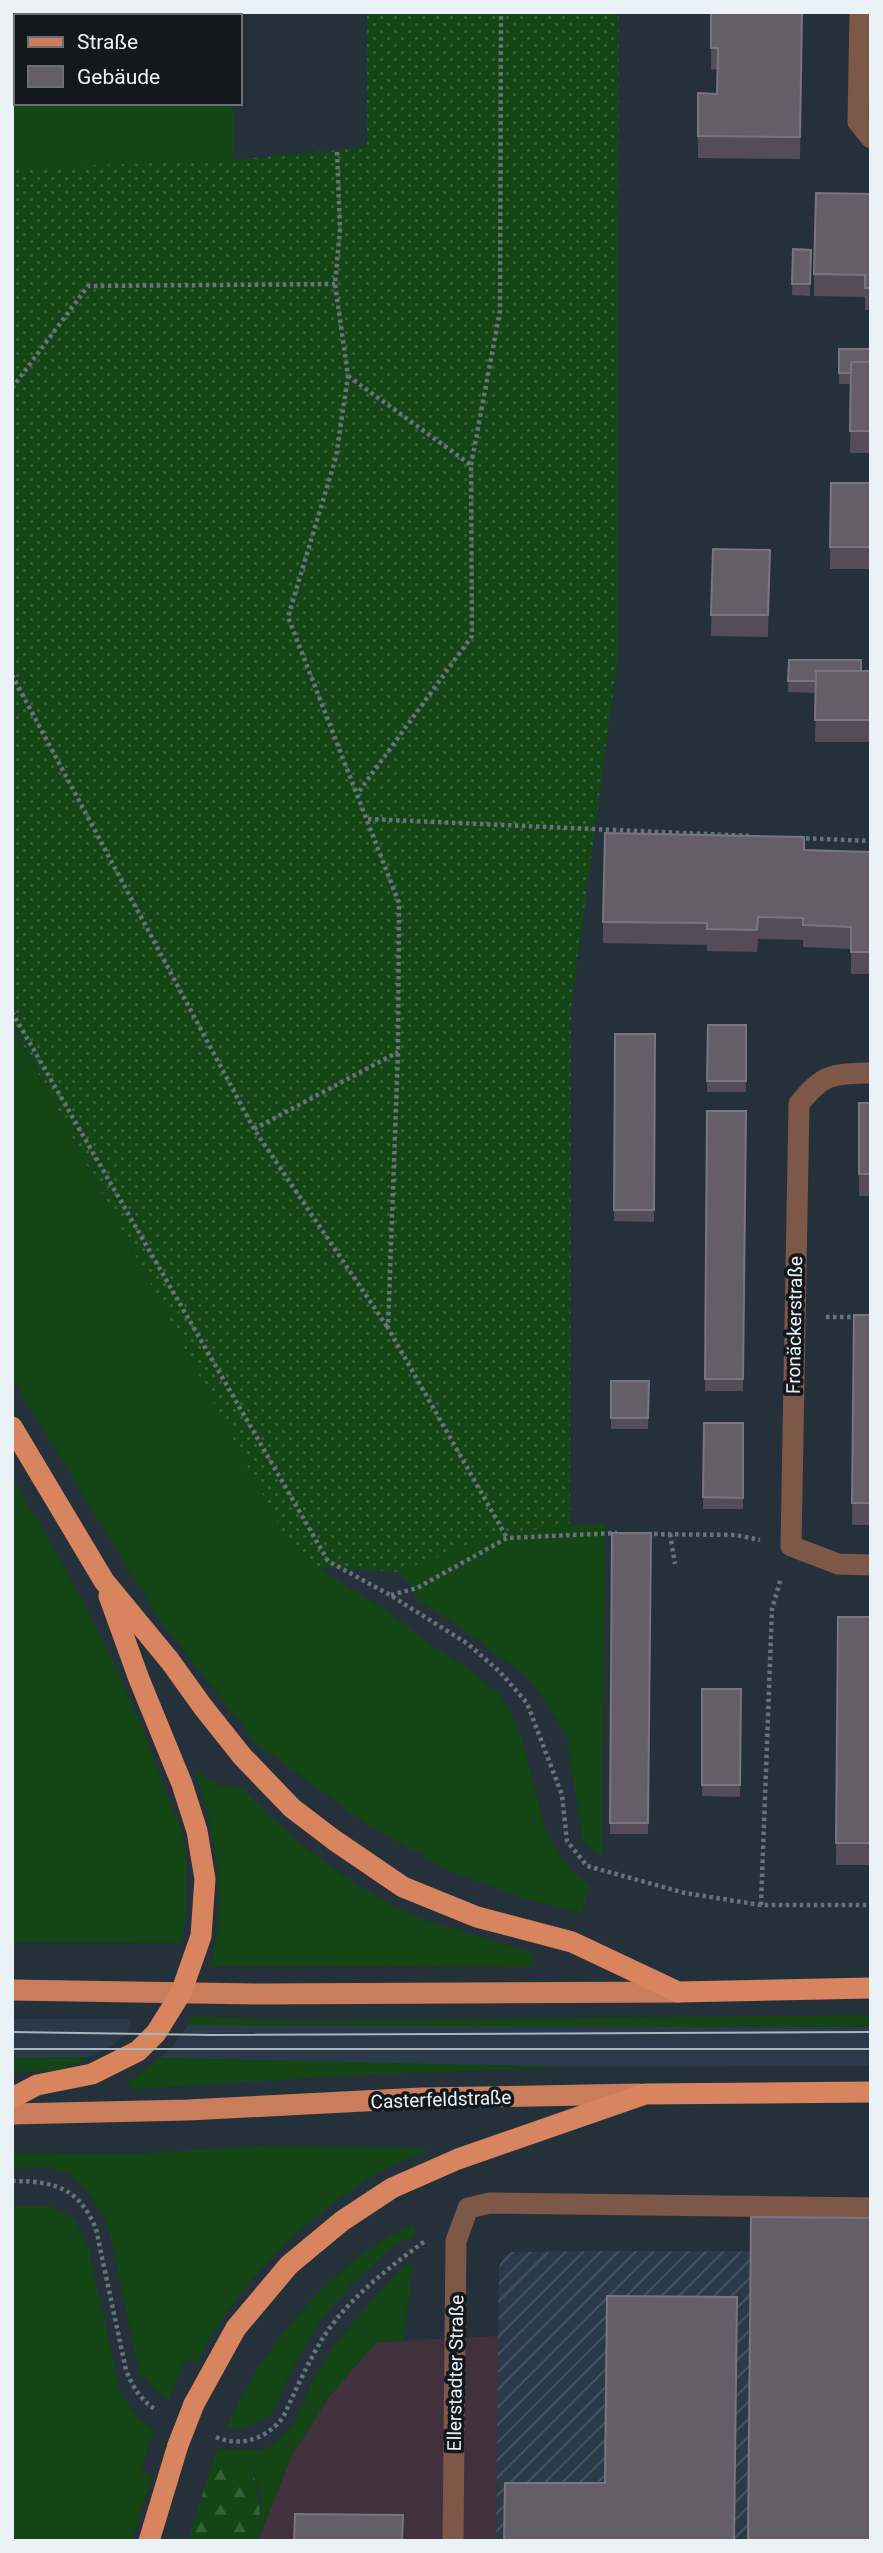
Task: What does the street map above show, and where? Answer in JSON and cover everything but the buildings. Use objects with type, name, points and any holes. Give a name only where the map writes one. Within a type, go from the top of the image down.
[{"type":"highway","points":[[12,1427],[104,1581],[170,1661],[202,1707],[242,1756],[292,1808],[403,1887],[477,1917],[572,1941],[678,1992],[871,1987]]},
{"type":"highway","points":[[12,2098],[37,2085],[92,2074],[138,2051],[156,2033],[181,1993],[201,1936],[205,1879],[197,1831],[182,1784],[139,1679],[104,1581]]},
{"type":"highway","name":"Casterfeldstraße","points":[[645,2094],[871,2092]]},
{"type":"highway","points":[[149,2541],[178,2445],[194,2404],[236,2328],[289,2266],[342,2221],[393,2188],[458,2159],[645,2094]]},
{"type":"main road","points":[[12,1990],[181,1993],[678,1992]]},
{"type":"main road","name":"Casterfeldstraße","points":[[12,2114],[188,2110],[422,2098],[645,2094]]},
{"type":"street","points":[[860,12],[858,122],[871,138]]},
{"type":"street","name":"Fronäckerstraße","points":[[791,1546],[799,1104],[814,1085],[839,1074],[871,1073]]},
{"type":"street","points":[[791,1546],[838,1564],[871,1565]]},
{"type":"street","name":"Ellerstadter Straße","points":[[453,2541],[456,2241],[468,2208],[490,2203],[871,2208]]},
{"type":"path","points":[[358,793],[472,636],[471,465],[500,311],[501,12]]},
{"type":"path","points":[[337,152],[340,229],[335,284],[348,376],[336,457],[288,617],[399,903],[398,1052],[388,1328]]},
{"type":"path","points":[[12,388],[88,286],[335,284]]},
{"type":"path","points":[[348,376],[471,465]]},
{"type":"path","points":[[12,675],[254,1129],[388,1328],[507,1538]]},
{"type":"path","points":[[368,818],[761,836]]},
{"type":"path","points":[[788,838],[871,841]]},
{"type":"path","points":[[12,1012],[328,1561],[390,1595],[468,1644],[500,1672],[527,1703],[562,1795],[567,1842],[587,1866],[685,1893],[761,1905],[871,1905]]},
{"type":"path","points":[[254,1129],[398,1052]]},
{"type":"path","points":[[794,1317],[871,1317]]},
{"type":"path","points":[[390,1595],[416,1588],[507,1538],[630,1534]]},
{"type":"path","points":[[643,1534],[736,1535],[791,1546],[772,1609],[761,1905]]},
{"type":"path","points":[[670,1534],[676,1564]]},
{"type":"shaded area","points":[[12,2019],[130,2019],[128,2032],[112,2046],[91,2057],[12,2058]]},
{"type":"shaded area","points":[[188,2025],[871,2027],[871,2066],[499,2067],[160,2058]]},
{"type":"shaded area","points":[[511,2252],[871,2252],[871,2541],[496,2541],[499,2266]]},
{"type":"shaded area","points":[[499,2336],[496,2541],[258,2541],[292,2455],[329,2397],[376,2342]]},
{"type":"green space","points":[[12,12],[233,12],[14,14],[14,105],[233,105],[233,160],[12,168]]},
{"type":"green space","points":[[367,12],[619,12],[617,663],[571,1008],[570,1525],[491,1536],[399,1572],[317,1567],[282,1531],[12,1024],[12,168],[233,160],[367,147]]},
{"type":"green space","points":[[12,1030],[282,1531],[317,1567],[396,1617],[430,1645],[468,1668],[500,1695],[508,1707],[520,1733],[547,1835],[569,1869],[589,1886],[582,1913],[529,1900],[451,1872],[365,1823],[256,1743],[159,1619],[12,1379]]},
{"type":"green space","points":[[12,1477],[77,1590],[116,1667],[180,1824],[187,1877],[182,1943],[12,1942]]},
{"type":"green space","points":[[605,1524],[602,1857],[583,1841],[566,1733],[529,1678],[448,1619],[417,1600],[411,1585],[399,1572],[491,1536],[570,1525]]},
{"type":"green space","points":[[195,1771],[222,1786],[244,1789],[270,1817],[321,1860],[358,1885],[425,1920],[531,1952],[535,1955],[530,1967],[211,1966],[216,1940],[219,1891],[214,1844]]},
{"type":"green space","points":[[871,2015],[871,2026],[835,2027],[188,2025],[193,2016],[300,2021]]},
{"type":"green space","points":[[91,2057],[53,2070],[12,2072],[12,2058]]},
{"type":"green space","points":[[160,2058],[577,2067],[378,2074],[135,2089],[129,2086],[128,2082]]},
{"type":"green space","points":[[261,2146],[432,2148],[362,2183],[298,2232],[278,2251],[228,2311],[197,2362],[185,2360],[168,2401],[140,2375],[109,2230],[95,2202],[83,2186],[67,2173],[52,2168],[12,2168],[12,2153],[133,2154]]},
{"type":"green space","points":[[12,2206],[50,2206],[74,2218],[88,2246],[121,2395],[144,2423],[154,2430],[141,2470],[152,2475],[132,2541],[12,2541]]},
{"type":"green space","points":[[415,2224],[415,2237],[395,2244],[351,2285],[322,2318],[294,2366],[271,2415],[238,2429],[227,2427],[259,2367],[304,2309],[357,2258]]},
{"type":"green space","points":[[413,2264],[403,2341],[376,2342],[329,2397],[292,2455],[260,2534],[261,2503],[253,2467],[212,2464],[217,2449],[260,2450],[271,2446],[293,2425],[313,2380],[337,2341],[403,2266]]},
{"type":"green space","points":[[212,2464],[253,2467],[260,2513],[258,2541],[188,2541]]},
{"type":"tram line","points":[[12,2032],[212,2035],[871,2032]]},
{"type":"tram line","points":[[12,2049],[871,2049]]}]
